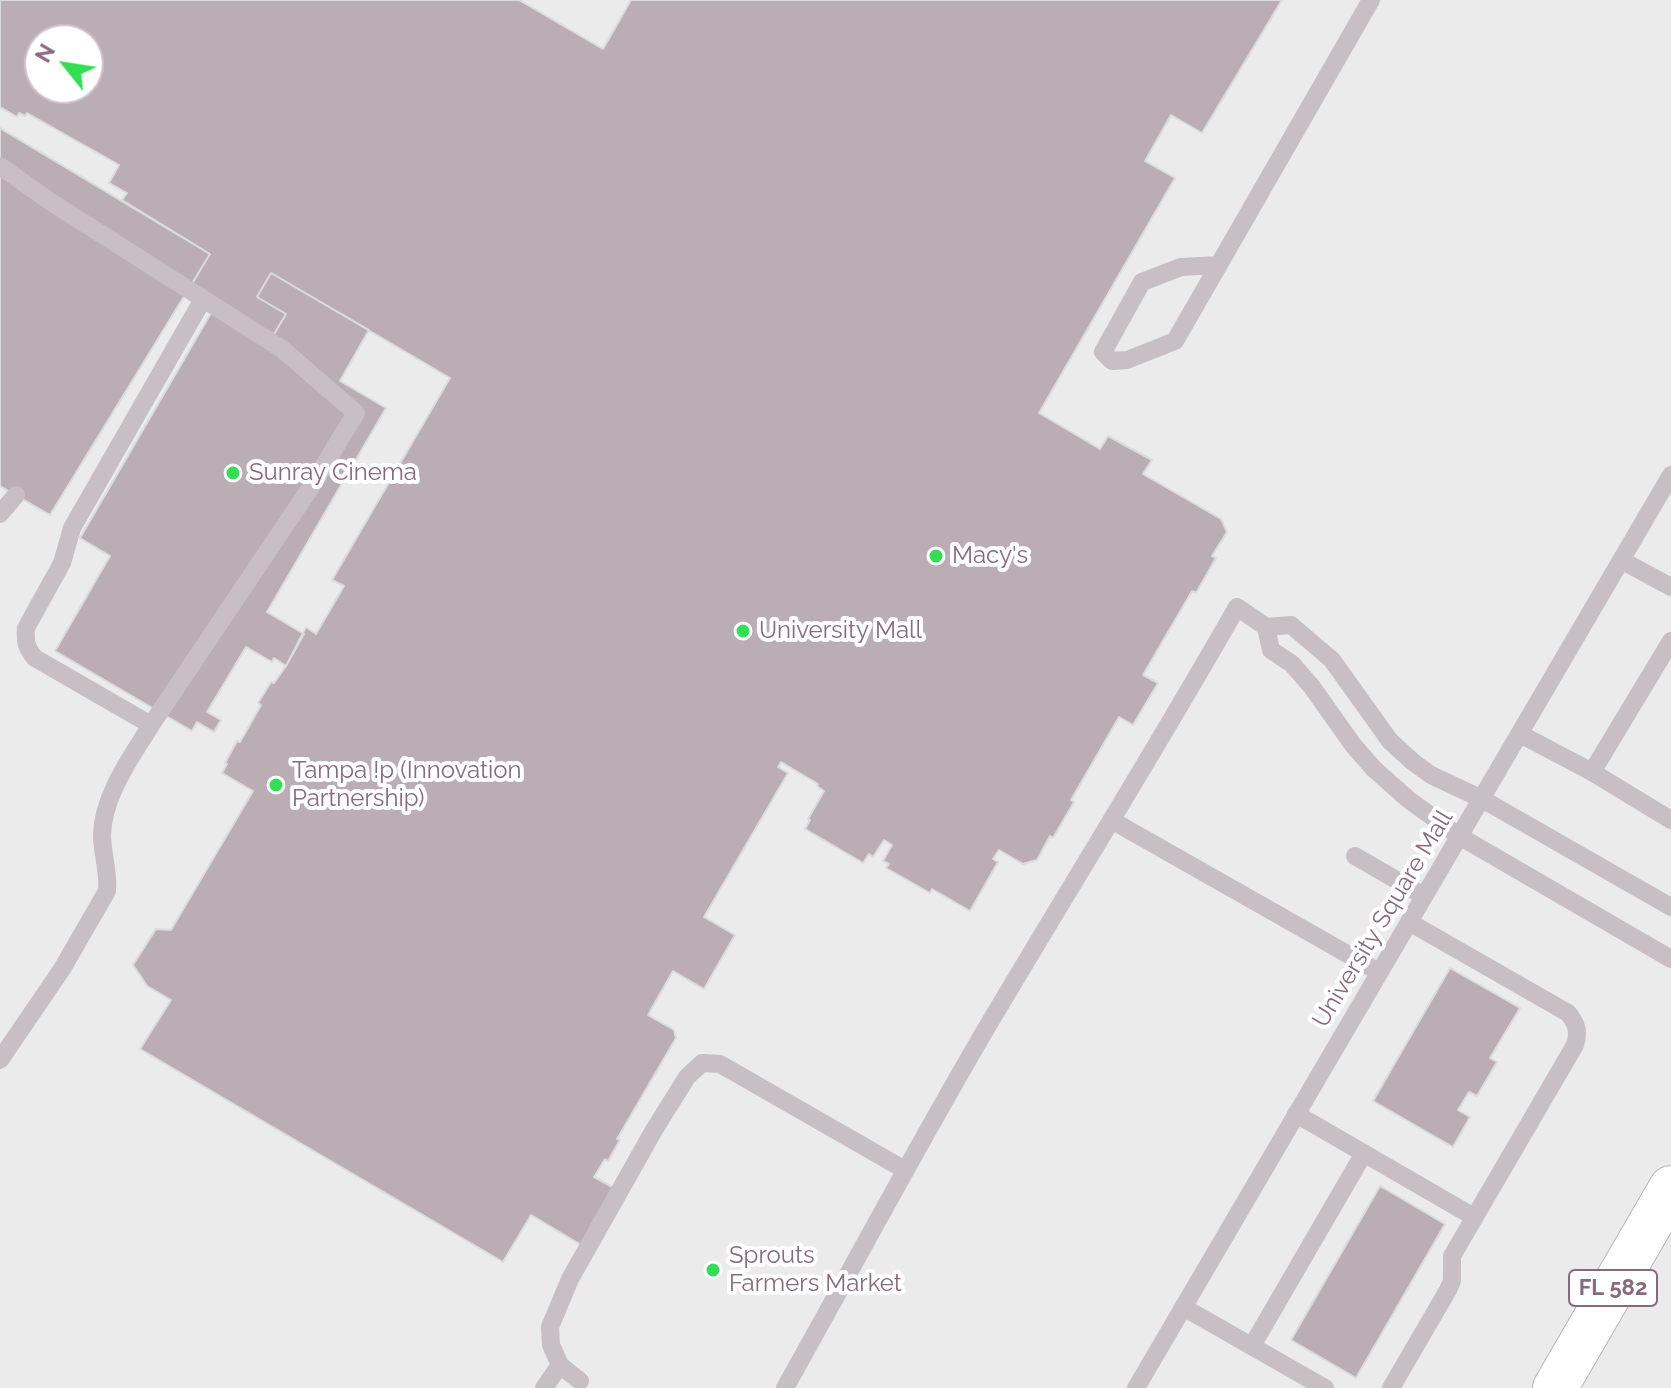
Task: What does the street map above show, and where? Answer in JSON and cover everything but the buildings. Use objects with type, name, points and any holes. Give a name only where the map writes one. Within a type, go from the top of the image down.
[{"type":"main road","name":"FL 582","points":[[1555,1388],[1671,1188]]},
{"type":"lane","points":[[1219,265],[1181,267],[1142,282],[1103,352],[1112,361],[1127,360],[1175,341],[1219,265],[1371,0]]},
{"type":"lane","points":[[0,166],[51,202],[282,349],[356,413],[301,502],[151,725],[119,779],[106,810],[102,839],[107,891],[62,969],[0,1060]]},
{"type":"lane","points":[[151,725],[35,658],[28,650],[25,639],[31,617],[62,563],[72,528],[202,301]]},
{"type":"lane","name":"University Square Mall","points":[[1136,1388],[1671,475]]},
{"type":"lane","points":[[0,514],[16,495]]},
{"type":"lane","points":[[1621,560],[1671,587]]},
{"type":"lane","points":[[785,1388],[905,1170],[1237,607],[1266,627],[1291,625],[1312,640],[1332,660],[1390,741],[1431,775],[1482,799],[1671,907]]},
{"type":"lane","points":[[1266,627],[1271,650],[1292,664],[1353,745],[1374,769],[1409,800],[1459,836],[1671,959]]},
{"type":"lane","points":[[1592,772],[1671,641]]},
{"type":"lane","points":[[1520,734],[1592,772],[1671,820]]},
{"type":"lane","points":[[1113,821],[1379,972]]},
{"type":"lane","points":[[1355,856],[1424,896]]},
{"type":"lane","points":[[1393,1387],[1448,1290],[1452,1281],[1452,1256],[1575,1045],[1577,1028],[1568,1013],[1409,922]]},
{"type":"lane","points":[[586,1386],[560,1365],[551,1345],[550,1327],[570,1279],[687,1077],[702,1063],[720,1064],[905,1170]]},
{"type":"lane","points":[[1296,1114],[1474,1217]]},
{"type":"lane","points":[[1252,1346],[1364,1153]]},
{"type":"lane","points":[[1183,1307],[1325,1388]]},
{"type":"lane","points":[[544,1388],[560,1365]]},
{"type":"shaded area","points":[[0,0],[1671,0],[1671,1388],[0,1388]]},
{"type":"place","name":"Sunray Cinema","points":[[233,473]]},
{"type":"place","name":"Macy's","points":[[936,556]]},
{"type":"place","name":"University Mall","points":[[743,631]]},
{"type":"place","name":"Tampa !p (Innovation Partnership)","points":[[276,785]]},
{"type":"place","name":"Sprouts Farmers Market","points":[[713,1270]]}]
